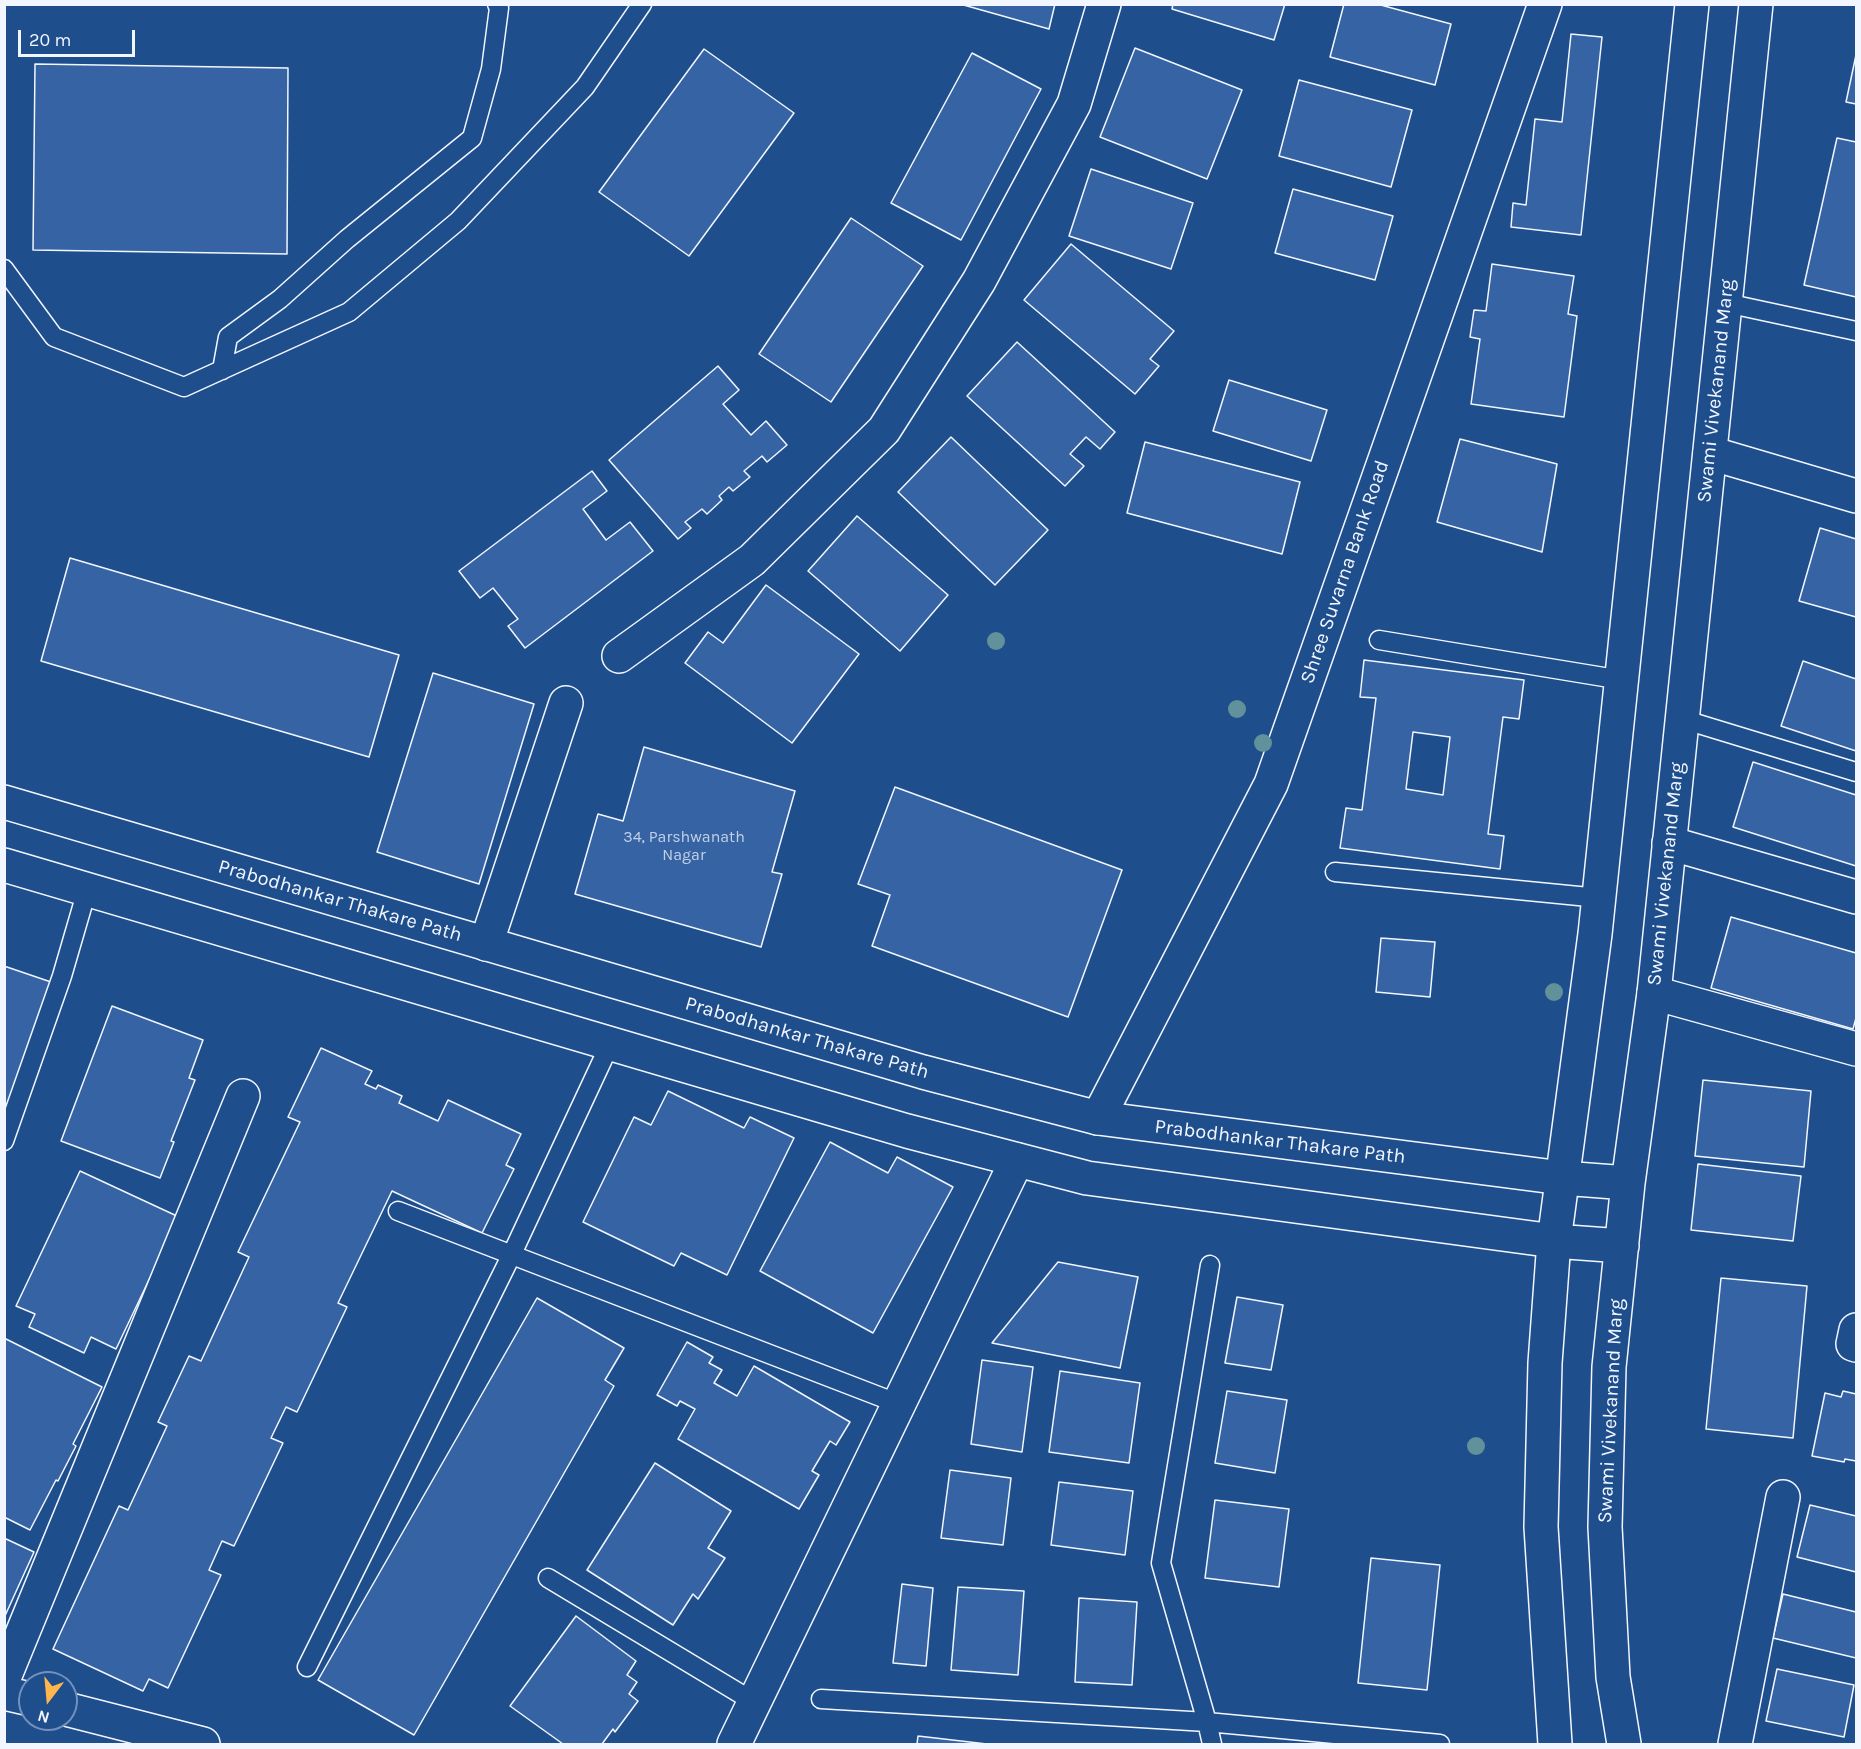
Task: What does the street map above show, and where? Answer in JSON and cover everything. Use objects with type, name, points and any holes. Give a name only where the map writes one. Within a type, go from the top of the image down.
[{"type":"main road","points":[[619,656],[752,560],[884,430],[979,281],[1074,104],[1104,4]]},
{"type":"main road","name":"Shree Suvarna Bank Road","points":[[1098,1118],[1271,784],[1545,4]]},
{"type":"main road","points":[[1555,1744],[1549,1684],[1541,1527],[1545,1362],[1554,1241],[1599,898],[1692,4]]},
{"type":"main road","name":"Swami Vivekanand Marg","points":[[1624,1744],[1613,1677],[1605,1527],[1609,1367],[1628,1183],[1654,993],[1756,4]]},
{"type":"main road","points":[[1710,453],[1857,496]]},
{"type":"main road","points":[[486,944],[566,703]]},
{"type":"main road","name":"Prabodhankar Thakare Path","points":[[4,802],[923,1072],[1098,1118],[1562,1178],[1628,1183]]},
{"type":"main road","points":[[1669,843],[1857,897]]},
{"type":"main road","points":[[4,865],[907,1131],[1087,1178],[1554,1241],[1622,1246]]},
{"type":"main road","points":[[1654,993],[1857,1049]]},
{"type":"main road","points":[[4,1677],[243,1096]]},
{"type":"main road","points":[[734,1744],[1017,1160]]},
{"type":"main road","points":[[1857,1330],[1853,1344],[1857,1345]]},
{"type":"main road","points":[[1735,1744],[1783,1497]]},
{"type":"main road","points":[[78,1712],[203,1744]]},
{"type":"lane","points":[[4,269],[54,337],[184,387],[350,312],[458,221],[585,87],[642,4]]},
{"type":"lane","points":[[222,370],[228,337],[280,299],[347,240],[472,138],[491,69],[500,6]]},
{"type":"lane","points":[[1726,303],[1857,331]]},
{"type":"lane","points":[[1379,640],[1622,680]]},
{"type":"lane","points":[[1682,719],[1857,772]]},
{"type":"lane","points":[[1335,872],[1599,898]]},
{"type":"lane","points":[[4,1141],[62,976],[87,890]]},
{"type":"lane","points":[[307,1666],[511,1256],[610,1044]]},
{"type":"lane","points":[[398,1211],[899,1404]]},
{"type":"lane","points":[[1210,1265],[1161,1563],[1208,1722],[1212,1744]]},
{"type":"lane","points":[[548,1578],[754,1702]]},
{"type":"lane","points":[[821,1699],[1208,1722],[1440,1744]]},
{"type":"building","points":[[960,4],[1055,4],[1049,29]]},
{"type":"building","points":[[1173,4],[1285,4],[1274,40],[1172,9]]},
{"type":"building","points":[[1344,4],[1377,4],[1451,24],[1435,85],[1330,57]]},
{"type":"building","points":[[1571,34],[1602,37],[1581,235],[1511,227],[1513,203],[1526,205],[1535,119],[1562,122]]},
{"type":"building","points":[[1135,48],[1242,90],[1207,179],[1100,137]]},
{"type":"building","points":[[704,49],[794,113],[689,256],[599,192]]},
{"type":"building","points":[[972,53],[1041,89],[961,240],[891,203]]},
{"type":"building","points":[[1856,55],[1856,104],[1846,102]]},
{"type":"building","points":[[35,64],[288,68],[287,254],[33,250]]},
{"type":"building","points":[[1299,80],[1412,110],[1391,187],[1279,156]]},
{"type":"building","points":[[1837,138],[1856,142],[1856,297],[1804,285]]},
{"type":"building","points":[[1091,169],[1193,203],[1171,269],[1069,236]]},
{"type":"building","points":[[1293,189],[1393,216],[1375,280],[1275,253]]},
{"type":"building","points":[[851,218],[923,266],[831,402],[759,354]]},
{"type":"building","points":[[1071,244],[1174,331],[1150,359],[1159,366],[1135,394],[1024,300]]},
{"type":"building","points":[[1492,264],[1574,276],[1568,314],[1577,316],[1564,417],[1471,404],[1480,339],[1470,337],[1474,310],[1486,311]]},
{"type":"building","points":[[1017,342],[1115,432],[1100,449],[1086,437],[1070,454],[1084,466],[1065,486],[967,396]]},
{"type":"building","points":[[718,366],[739,390],[723,404],[751,435],[766,421],[787,445],[767,462],[762,456],[744,471],[750,477],[733,491],[729,487],[719,496],[722,500],[707,514],[702,509],[685,522],[691,528],[678,539],[609,460]]},
{"type":"building","points":[[1229,380],[1327,410],[1311,461],[1213,431]]},
{"type":"building","points":[[951,437],[1048,530],[995,585],[898,492]]},
{"type":"building","points":[[1460,439],[1557,464],[1542,552],[1437,522]]},
{"type":"building","points":[[1145,442],[1300,482],[1282,554],[1127,513]]},
{"type":"building","points":[[592,471],[607,491],[583,509],[606,540],[630,522],[653,551],[525,648],[508,626],[518,619],[493,588],[480,598],[459,571]]},
{"type":"building","points":[[857,516],[948,595],[900,651],[808,571]]},
{"type":"building","points":[[1820,528],[1856,539],[1856,617],[1799,601]]},
{"type":"building","points":[[70,558],[399,655],[369,757],[41,661]]},
{"type":"building","points":[[766,585],[859,654],[792,743],[685,663],[708,632],[723,643]]},
{"type":"building","points":[[1364,660],[1524,680],[1519,719],[1503,717],[1488,834],[1504,836],[1500,869],[1340,848],[1346,808],[1362,810],[1376,698],[1360,697]],"holes":[[[1413,732],[1450,737],[1443,795],[1406,789]]]},
{"type":"building","points":[[1803,661],[1856,679],[1856,751],[1781,726]]},
{"type":"building","points":[[433,673],[534,704],[479,884],[377,852]]},
{"type":"building","points":[[644,747],[795,791],[772,872],[782,874],[761,947],[575,894],[598,814],[623,821]]},
{"type":"building","points":[[1753,762],[1856,795],[1856,866],[1733,827]]},
{"type":"building","points":[[895,787],[1122,870],[1068,1017],[872,946],[890,895],[858,884]]},
{"type":"building","points":[[1731,917],[1856,953],[1856,1018],[1853,1029],[1711,988]]},
{"type":"building","points":[[1381,938],[1435,942],[1430,997],[1376,992]]},
{"type":"building","points":[[4,966],[51,982],[4,1120]]},
{"type":"building","points":[[112,1006],[203,1040],[189,1078],[195,1080],[171,1141],[174,1142],[160,1178],[61,1141]]},
{"type":"building","points":[[321,1048],[372,1071],[365,1084],[376,1089],[378,1085],[402,1096],[399,1103],[438,1121],[448,1100],[521,1134],[506,1165],[514,1169],[482,1233],[392,1191],[338,1303],[347,1307],[297,1412],[286,1407],[271,1438],[283,1443],[234,1546],[222,1541],[209,1570],[221,1575],[168,1688],[149,1679],[143,1691],[53,1649],[119,1506],[128,1510],[167,1426],[158,1422],[189,1356],[201,1361],[249,1257],[238,1252],[300,1122],[288,1117]]},
{"type":"building","points":[[1703,1080],[1811,1091],[1804,1167],[1695,1156]]},
{"type":"building","points":[[668,1091],[744,1128],[750,1117],[794,1138],[727,1275],[681,1253],[674,1266],[583,1222],[634,1117],[651,1125]]},
{"type":"building","points":[[830,1142],[888,1173],[897,1157],[953,1187],[873,1333],[760,1271]]},
{"type":"building","points":[[1698,1164],[1801,1176],[1793,1241],[1691,1230]]},
{"type":"building","points":[[80,1171],[179,1217],[116,1349],[91,1337],[84,1353],[29,1327],[35,1314],[16,1306]]},
{"type":"building","points":[[1058,1262],[1138,1277],[1120,1368],[992,1343]]},
{"type":"building","points":[[1721,1278],[1807,1286],[1793,1438],[1706,1429]]},
{"type":"building","points":[[1237,1297],[1283,1305],[1271,1370],[1225,1363]]},
{"type":"building","points":[[537,1298],[624,1348],[605,1380],[614,1386],[414,1735],[318,1680]]},
{"type":"building","points":[[4,1338],[102,1387],[73,1444],[76,1446],[30,1530],[4,1517]]},
{"type":"building","points":[[687,1342],[713,1357],[709,1363],[722,1370],[714,1383],[737,1396],[754,1366],[850,1422],[836,1445],[830,1441],[812,1471],[819,1475],[799,1509],[678,1439],[695,1409],[680,1401],[677,1406],[657,1395]]},
{"type":"building","points":[[982,1360],[1033,1367],[1022,1452],[971,1444]]},
{"type":"building","points":[[1060,1371],[1140,1383],[1129,1463],[1049,1452]]},
{"type":"building","points":[[1227,1391],[1287,1400],[1275,1473],[1215,1463]]},
{"type":"building","points":[[1843,1391],[1856,1394],[1856,1461],[1845,1459],[1844,1462],[1812,1456],[1825,1393],[1841,1397]]},
{"type":"building","points":[[655,1463],[731,1511],[708,1548],[725,1558],[698,1599],[693,1594],[673,1625],[587,1570]]},
{"type":"building","points":[[950,1470],[1011,1478],[1003,1545],[941,1538]]},
{"type":"building","points":[[1059,1482],[1133,1491],[1125,1555],[1051,1545]]},
{"type":"building","points":[[1215,1500],[1289,1509],[1279,1587],[1205,1578]]},
{"type":"building","points":[[1810,1505],[1856,1516],[1856,1572],[1797,1557]]},
{"type":"building","points":[[4,1538],[34,1552],[4,1618]]},
{"type":"building","points":[[1371,1558],[1440,1565],[1427,1690],[1358,1683]]},
{"type":"building","points":[[902,1584],[933,1588],[926,1666],[893,1663]]},
{"type":"building","points":[[958,1587],[1024,1591],[1018,1675],[951,1670]]},
{"type":"building","points":[[1783,1594],[1856,1612],[1856,1658],[1773,1638]]},
{"type":"building","points":[[1079,1598],[1137,1602],[1132,1685],[1075,1682]]},
{"type":"building","points":[[576,1616],[636,1661],[627,1675],[637,1682],[629,1694],[638,1701],[615,1732],[613,1729],[602,1744],[563,1744],[510,1706]]},
{"type":"building","points":[[1777,1669],[1854,1685],[1844,1737],[1766,1721]]},
{"type":"building","points":[[918,1736],[987,1744],[917,1744]]}]
